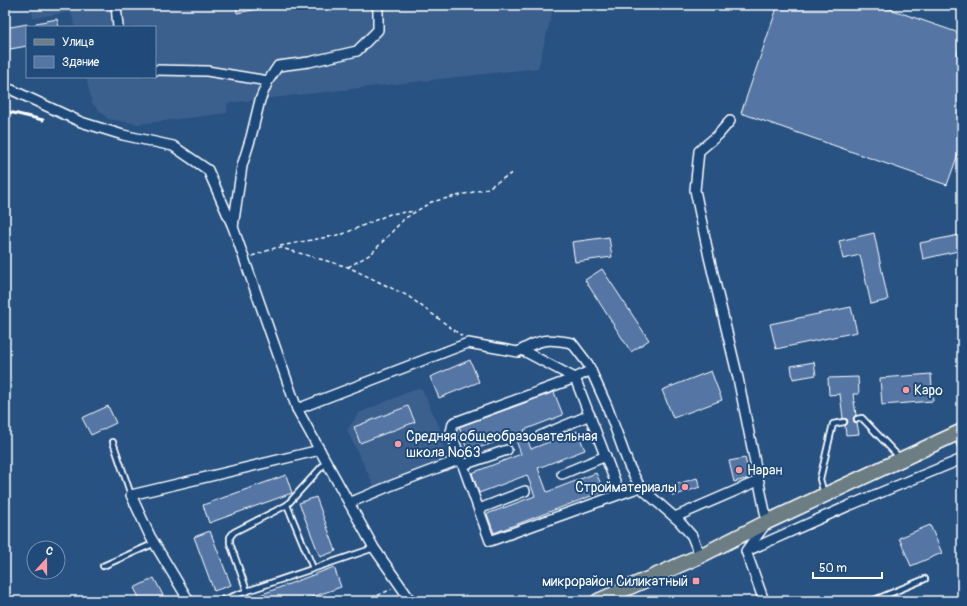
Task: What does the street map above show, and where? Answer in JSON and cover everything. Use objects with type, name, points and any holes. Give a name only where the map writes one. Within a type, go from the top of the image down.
[{"type":"main road","points":[[598,601],[700,556],[766,522],[902,459],[961,436]]},
{"type":"street","points":[[116,5],[118,26]]},
{"type":"street","points":[[233,227],[242,166],[260,100],[268,81],[278,66],[309,62],[357,51],[378,30],[377,5]]},
{"type":"street","points":[[156,70],[207,71],[268,81]]},
{"type":"street","points":[[5,89],[12,90],[81,122],[124,135],[173,146],[208,170],[233,227],[297,409],[374,548],[411,601]]},
{"type":"street","points":[[730,121],[699,151],[695,190],[709,258],[738,378],[766,522],[746,551]]},
{"type":"street","points":[[297,409],[468,343],[518,352],[534,342],[552,339],[572,343],[591,370],[607,406],[629,466],[640,487],[675,517],[692,536],[700,556]]},
{"type":"street","points":[[522,350],[575,378],[620,494]]},
{"type":"street","points":[[591,370],[575,378],[453,423],[451,432],[490,542],[640,487]]},
{"type":"street","points":[[540,436],[590,415]]},
{"type":"street","points":[[189,601],[154,543],[131,495],[320,450]]},
{"type":"street","points":[[349,503],[390,486],[462,462],[506,450]]},
{"type":"street","points":[[562,474],[606,456]]},
{"type":"street","points":[[746,551],[848,506],[962,459]]},
{"type":"street","points":[[675,517],[758,481]]},
{"type":"street","points":[[479,509],[525,491]]},
{"type":"street","points":[[746,551],[764,601]]},
{"type":"lane","points":[[857,419],[862,418],[902,459]]},
{"type":"lane","points":[[824,495],[820,479],[833,424],[844,422]]},
{"type":"lane","points":[[113,442],[131,495]]},
{"type":"lane","points":[[247,591],[230,544],[230,537],[234,532],[287,505],[326,462]]},
{"type":"lane","points":[[287,505],[313,568]]},
{"type":"lane","points":[[103,566],[154,543]]},
{"type":"lane","points":[[220,601],[374,548]]},
{"type":"lane","points":[[872,601],[925,579]]},
{"type":"path","points":[[348,267],[371,254],[404,219],[430,202],[486,189],[512,173]]},
{"type":"path","points":[[244,258],[278,247],[343,234],[390,214],[417,211]]},
{"type":"path","points":[[278,247],[348,267],[408,296],[474,345]]},
{"type":"path","points":[[365,601],[400,585]]},
{"type":"shaded area","points":[[31,5],[554,5],[538,68],[227,103],[227,113],[139,124],[108,119],[92,103],[86,78],[156,78],[156,26],[75,26],[71,12],[33,18]]},
{"type":"shaded area","name":"Средняя общеобразовательная школа №63","points":[[418,388],[422,389],[439,426],[446,458],[374,486],[347,430],[359,413]]},
{"type":"building","points":[[236,5],[258,5],[258,9],[237,13]]},
{"type":"building","points":[[778,5],[878,5],[962,34],[962,40],[957,55],[962,57],[962,143],[947,185],[741,113]]},
{"type":"building","points":[[57,19],[59,26],[36,26],[36,23]]},
{"type":"building","points":[[27,24],[26,46],[5,50],[5,28]]},
{"type":"building","points":[[874,233],[888,300],[871,304],[860,255],[843,259],[839,241]]},
{"type":"building","points":[[959,235],[962,250],[923,259],[920,243]]},
{"type":"building","points":[[609,237],[612,257],[575,262],[572,242]]},
{"type":"building","points":[[602,269],[649,340],[631,352],[585,280]]},
{"type":"building","points":[[851,307],[857,332],[776,349],[770,324]]},
{"type":"building","points":[[470,360],[479,382],[439,398],[430,377]]},
{"type":"building","points":[[814,362],[816,375],[793,379],[791,366]]},
{"type":"building","points":[[711,371],[722,400],[673,418],[662,390]]},
{"type":"building","name":"Каро","points":[[931,374],[933,401],[882,405],[880,378]]},
{"type":"building","points":[[858,377],[859,394],[853,394],[856,415],[853,419],[854,422],[857,423],[859,434],[846,435],[845,426],[848,422],[847,419],[843,418],[840,394],[829,395],[828,378]]},
{"type":"building","points":[[554,392],[563,415],[524,430],[531,449],[577,431],[585,450],[538,468],[547,492],[596,473],[604,491],[494,533],[487,514],[535,496],[527,475],[479,493],[472,473],[521,454],[514,435],[468,452],[459,427]]},
{"type":"building","points":[[108,406],[116,423],[91,435],[82,418]]},
{"type":"building","points":[[408,406],[415,422],[360,443],[354,427]]},
{"type":"building","name":"Наран","points":[[745,458],[750,478],[734,482],[729,461]]},
{"type":"building","points":[[286,475],[292,493],[209,523],[203,505]]},
{"type":"building","name":"Стройматериалы","points":[[697,478],[700,487],[673,496],[670,486]]},
{"type":"building","points":[[316,497],[336,551],[320,557],[299,503]]},
{"type":"building","points":[[930,525],[942,553],[911,566],[899,538]]},
{"type":"building","points":[[210,531],[231,585],[214,591],[194,537]]},
{"type":"building","points":[[334,567],[341,587],[301,601],[244,601]]},
{"type":"building","points":[[154,578],[166,601],[141,601],[134,588]]},
{"type":"railway","points":[[5,111],[43,120]]},
{"type":"place","name":"Каро","points":[[906,390]]},
{"type":"place","name":"Средняя общеобразовательная школа №63","points":[[398,444]]},
{"type":"place","name":"Наран","points":[[739,470]]},
{"type":"place","name":"Стройматериалы","points":[[685,487]]},
{"type":"place","name":"микрорайон Силикатный","points":[[696,581]]}]
